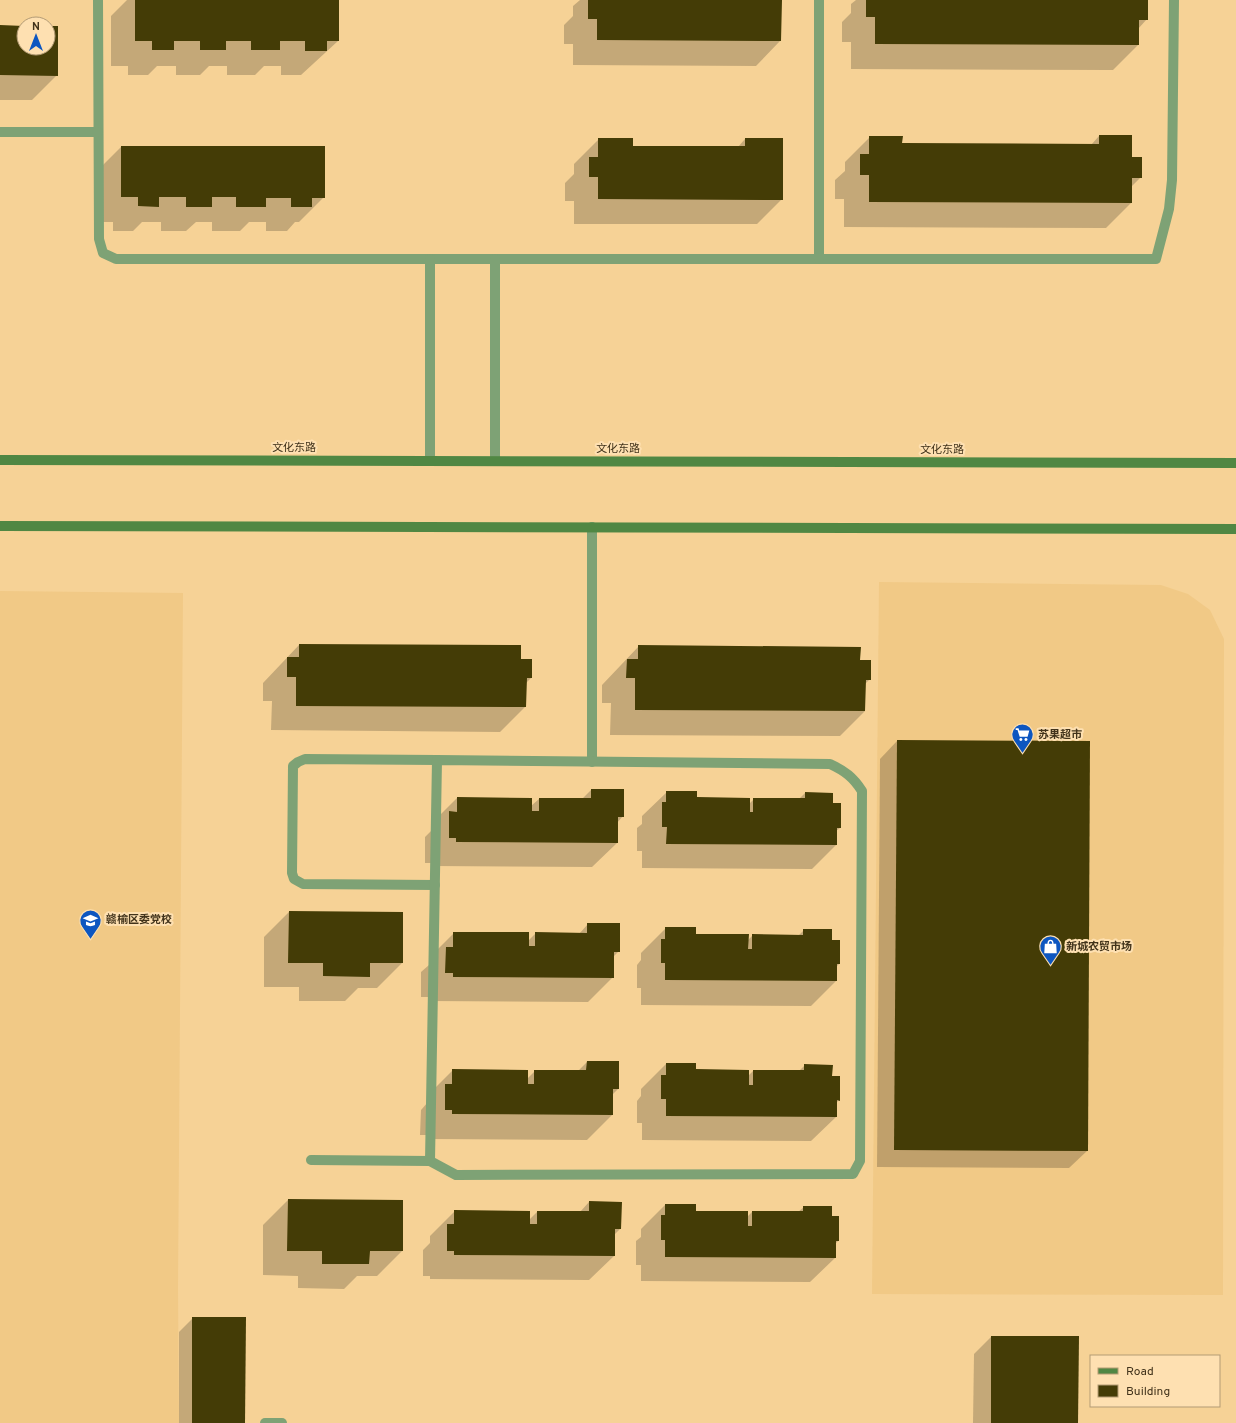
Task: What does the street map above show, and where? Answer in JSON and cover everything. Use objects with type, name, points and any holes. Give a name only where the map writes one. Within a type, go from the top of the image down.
[{"type":"main road","name":"文化东路","points":[[0,460],[1236,463]]},
{"type":"main road","points":[[0,526],[1236,529]]},
{"type":"lane","points":[[98,0],[99,239],[103,253],[116,259],[1156,259],[1169,209],[1172,180],[1174,0]]},
{"type":"lane","points":[[818,0],[818,259]]},
{"type":"lane","points":[[0,132],[98,132]]},
{"type":"lane","points":[[430,259],[430,461]]},
{"type":"lane","points":[[495,259],[495,461]]},
{"type":"lane","points":[[592,527],[592,762]]},
{"type":"lane","points":[[311,1160],[430,1161],[456,1175],[853,1174],[858,1167],[860,1160],[862,791],[855,780],[846,771],[830,764],[437,760],[305,759],[293,766],[292,873],[294,879],[302,884],[435,885]]},
{"type":"lane","points":[[430,1161],[437,760]]},
{"type":"lane","points":[[265,1423],[282,1423]]},
{"type":"shaded area","name":"新城农贸市场","points":[[879,582],[1161,585],[1188,594],[1210,610],[1224,639],[1223,1295],[872,1294]]},
{"type":"shaded area","name":"赣榆区委党校","points":[[0,591],[183,593],[178,1288],[179,1423],[0,1423]]},
{"type":"building","points":[[135,0],[339,0],[339,41],[327,41],[327,51],[305,51],[305,41],[280,41],[280,50],[251,50],[251,41],[226,41],[226,50],[200,50],[200,41],[174,41],[174,50],[152,50],[152,41],[135,41]]},
{"type":"building","points":[[588,0],[782,0],[781,41],[597,40],[597,19],[588,19]]},
{"type":"building","points":[[866,0],[1148,0],[1148,20],[1139,20],[1139,45],[875,44],[875,17],[866,17]]},
{"type":"building","points":[[0,25],[16,26],[16,56],[56,56],[56,26],[58,26],[58,76],[0,75]]},
{"type":"building","points":[[1099,135],[1132,135],[1132,157],[1142,157],[1142,178],[1132,178],[1132,203],[869,202],[869,175],[860,175],[860,154],[869,154],[869,136],[903,136],[902,143],[1099,144]]},
{"type":"building","points":[[598,138],[633,138],[633,146],[745,146],[745,138],[783,138],[783,200],[598,199],[598,177],[589,177],[589,157],[598,157]]},
{"type":"building","points":[[121,146],[325,146],[325,198],[312,198],[312,207],[291,207],[291,198],[266,198],[266,207],[236,207],[236,197],[212,197],[212,207],[186,207],[186,197],[159,197],[159,207],[138,206],[138,197],[121,197]]},
{"type":"building","points":[[299,644],[521,645],[521,659],[532,659],[532,678],[527,678],[526,707],[296,706],[296,677],[287,677],[287,657],[299,657]]},
{"type":"building","points":[[638,645],[861,647],[860,660],[871,660],[871,680],[866,680],[865,711],[635,710],[635,678],[626,678],[627,659],[638,659]]},
{"type":"building","points":[[897,740],[1090,741],[1088,1151],[894,1150]]},
{"type":"building","points":[[591,789],[624,789],[624,817],[618,817],[618,843],[456,842],[456,838],[449,838],[449,811],[457,812],[457,797],[532,798],[532,811],[539,811],[539,798],[591,798]]},
{"type":"building","points":[[666,791],[697,791],[697,797],[750,798],[750,812],[753,812],[753,798],[805,798],[805,792],[833,793],[833,803],[841,803],[841,828],[837,828],[837,845],[666,844],[667,827],[662,827],[662,802],[666,802]]},
{"type":"building","points":[[289,911],[403,912],[403,963],[370,963],[370,977],[323,976],[323,963],[288,963]]},
{"type":"building","points":[[587,923],[620,923],[620,952],[614,952],[614,978],[453,977],[453,973],[445,973],[446,947],[453,947],[453,932],[529,932],[529,946],[535,946],[535,932],[587,933]]},
{"type":"building","points":[[665,927],[696,927],[696,934],[749,934],[748,949],[752,949],[752,934],[803,935],[803,929],[832,929],[832,940],[840,940],[840,964],[837,964],[837,981],[665,980],[665,963],[661,963],[661,939],[665,939]]},
{"type":"building","points":[[587,1061],[619,1061],[619,1089],[613,1089],[613,1115],[452,1114],[452,1110],[445,1110],[445,1084],[452,1084],[452,1069],[528,1070],[528,1084],[534,1084],[534,1070],[586,1070]]},
{"type":"building","points":[[666,1063],[696,1063],[696,1069],[749,1070],[749,1085],[753,1085],[753,1070],[804,1070],[804,1064],[833,1065],[832,1076],[840,1076],[840,1101],[837,1100],[837,1117],[666,1116],[666,1099],[661,1099],[661,1075],[666,1075]]},
{"type":"building","points":[[288,1199],[403,1200],[403,1251],[370,1251],[369,1264],[322,1264],[322,1251],[287,1251]]},
{"type":"building","points":[[589,1201],[622,1202],[621,1229],[615,1229],[615,1256],[454,1255],[454,1251],[447,1251],[447,1224],[454,1224],[454,1210],[530,1211],[530,1224],[537,1224],[537,1211],[589,1211]]},
{"type":"building","points":[[665,1204],[696,1204],[696,1211],[748,1211],[748,1226],[752,1226],[752,1211],[803,1211],[803,1206],[832,1206],[832,1216],[839,1216],[839,1241],[836,1241],[836,1258],[665,1257],[665,1240],[661,1240],[661,1215],[665,1215]]},
{"type":"building","points":[[192,1317],[246,1317],[245,1423],[192,1423]]},
{"type":"building","points":[[991,1336],[1079,1336],[1078,1423],[991,1423]]},
{"type":"place","name":"苏果超市","points":[[1023,754]]},
{"type":"place","name":"赣榆区委党校","points":[[90,940]]},
{"type":"place","name":"新城农贸市场","points":[[1050,966]]}]
